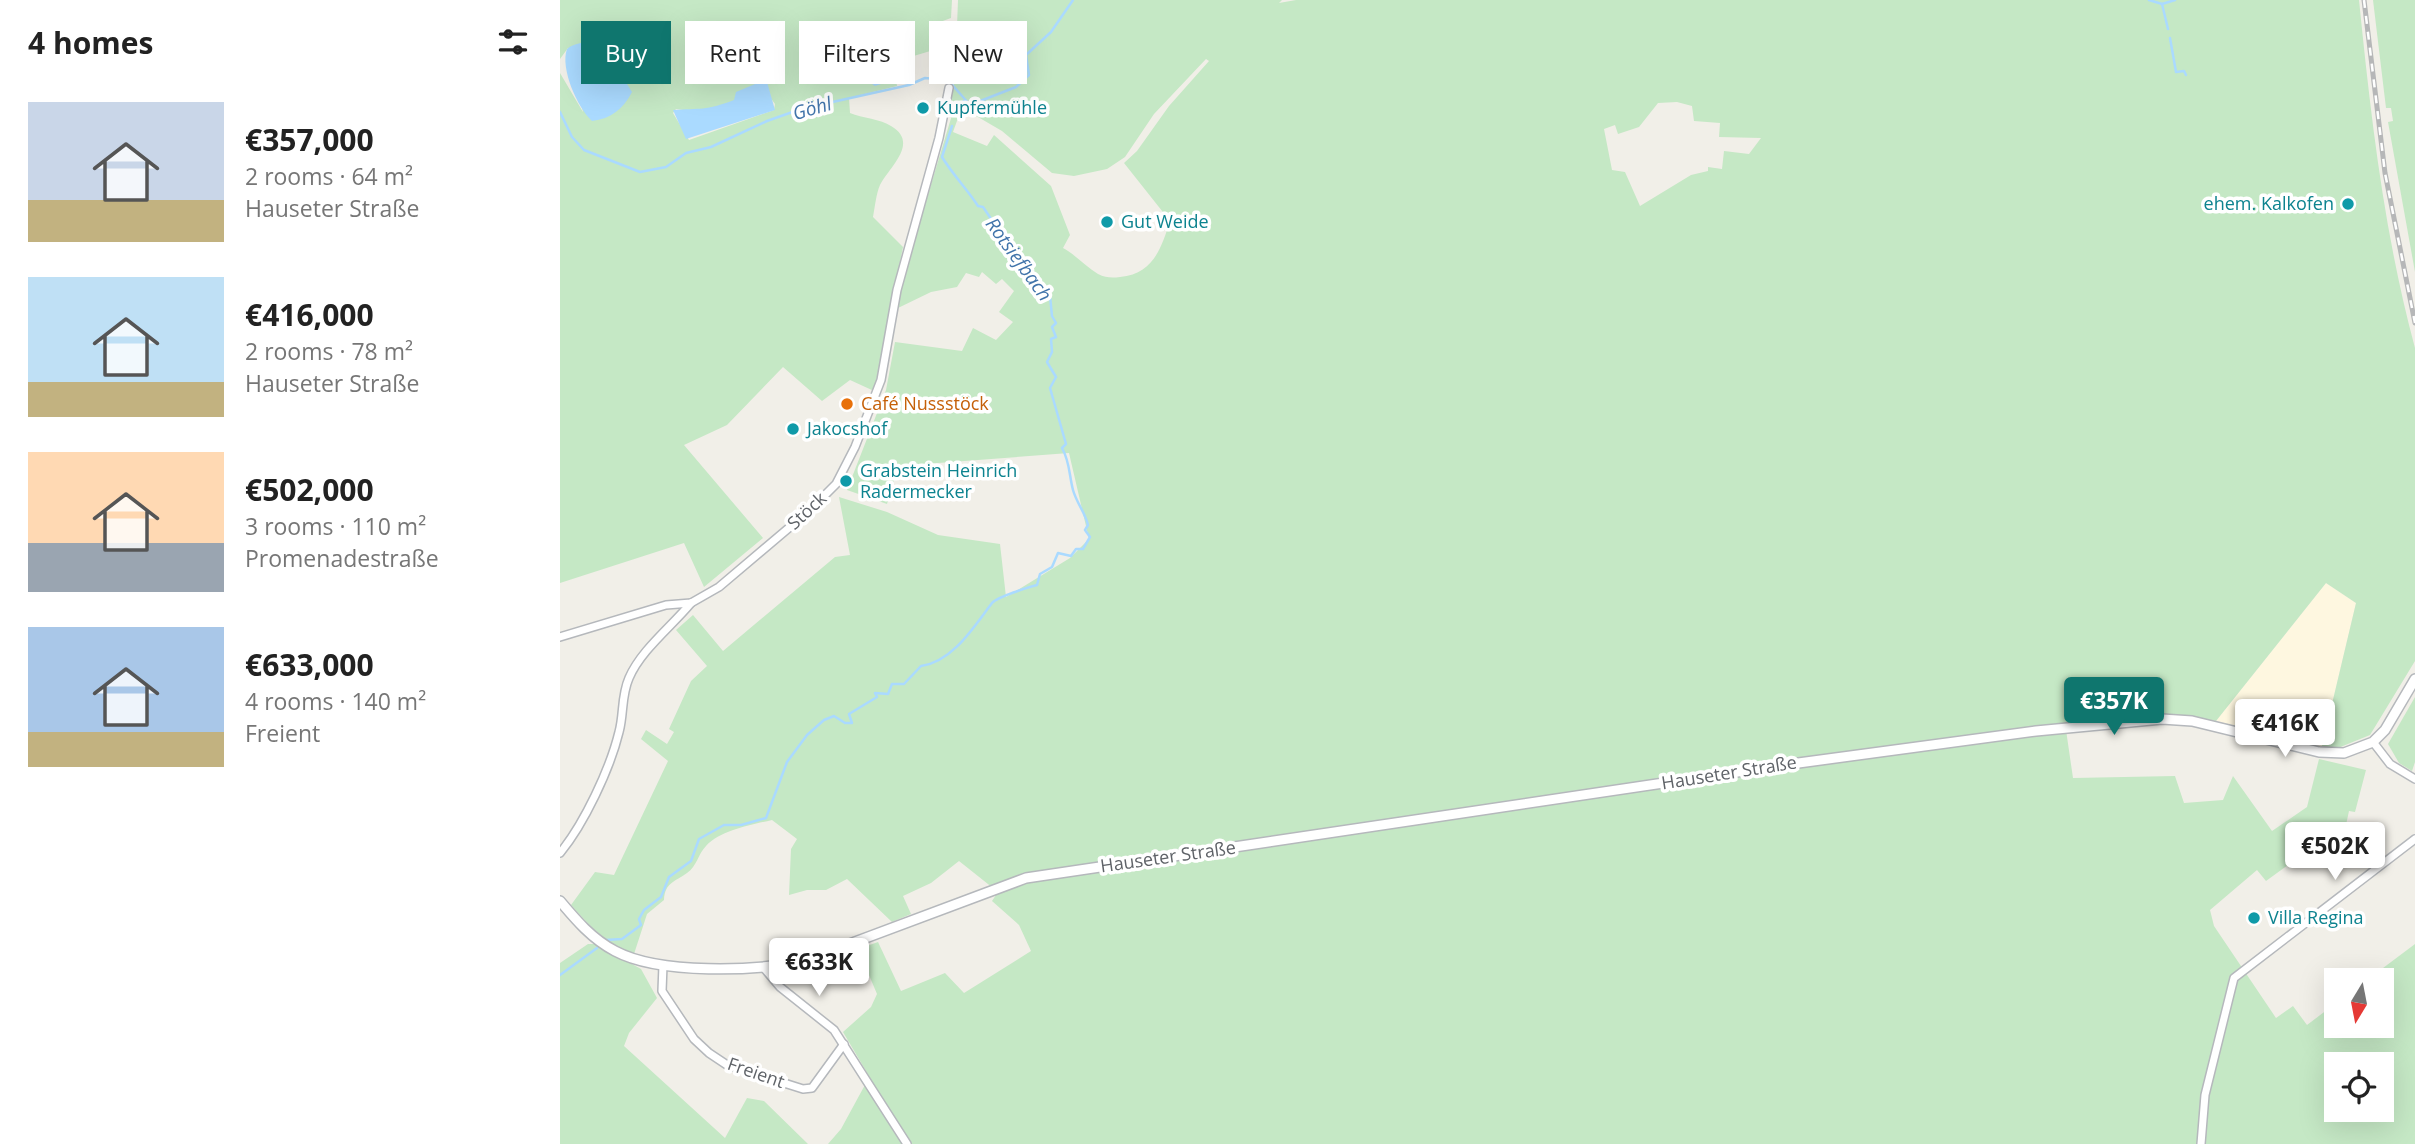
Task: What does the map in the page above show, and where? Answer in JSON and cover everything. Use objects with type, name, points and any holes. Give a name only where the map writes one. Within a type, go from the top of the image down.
[{"type":"street","name":"Stöck","points":[[560,637],[666,606],[691,603],[719,587],[810,510],[836,484],[881,380],[897,290],[939,138],[949,88]]},
{"type":"street","points":[[560,853],[571,840],[606,768],[620,731],[624,690],[632,671],[691,603]]},
{"type":"street","points":[[2415,680],[2385,730],[2374,743],[2389,764],[2415,779]]},
{"type":"street","name":"Hauseter Straße","points":[[560,901],[584,930],[614,951],[644,963],[764,968],[804,961],[1026,878],[1777,766],[2108,722],[2192,721],[2331,754],[2353,751],[2374,743]]},
{"type":"street","points":[[2201,1144],[2205,1095],[2234,978],[2415,839]]},
{"type":"street","name":"Freient","points":[[663,965],[662,991],[676,1014],[694,1039],[727,1065],[803,1089],[812,1088],[844,1044]]},
{"type":"street","points":[[764,968],[780,987],[826,1022],[844,1044],[908,1144]]},
{"type":"shaded area","points":[[2326,583],[2356,603],[2322,746],[2216,721]]},
{"type":"green space","points":[[560,0],[952,0],[951,18],[929,21],[929,51],[915,56],[915,21],[799,21],[799,84],[897,84],[849,98],[850,113],[891,126],[903,140],[900,155],[880,185],[873,217],[903,247],[874,391],[850,380],[822,401],[783,367],[727,425],[684,445],[763,538],[704,587],[684,543],[560,583],[560,73],[583,112],[568,48],[560,59]],"holes":[[[767,93],[775,104],[774,110],[689,140],[673,113],[676,109],[711,108]]]},
{"type":"green space","points":[[958,0],[1282,0],[1279,3],[1296,0],[2359,0],[2387,218],[2415,348],[2415,661],[2370,735],[2338,748],[2322,746],[2356,603],[2326,583],[2216,721],[2169,714],[2065,723],[2073,778],[2175,776],[2184,803],[2223,800],[2233,776],[2272,831],[2307,807],[2319,759],[2366,770],[2355,812],[2349,811],[2346,825],[2349,829],[2302,860],[2299,857],[2266,881],[2257,870],[2210,910],[2214,926],[2276,1018],[2293,1006],[2307,1025],[2324,1012],[2324,1038],[2394,1038],[2394,968],[2383,968],[2415,944],[2415,1144],[909,1144],[843,1032],[871,1007],[877,994],[858,949],[878,942],[901,991],[945,973],[964,993],[1031,951],[1019,925],[992,901],[998,892],[959,861],[931,883],[903,896],[911,914],[892,922],[847,879],[826,890],[807,890],[789,895],[791,849],[797,839],[772,820],[728,832],[712,840],[690,870],[666,889],[664,900],[647,914],[634,954],[607,940],[571,905],[595,872],[614,875],[668,761],[641,739],[646,730],[667,744],[674,732],[669,729],[691,681],[707,666],[676,630],[693,615],[723,651],[835,557],[850,555],[839,497],[887,512],[938,535],[1000,544],[1006,597],[1070,558],[1089,539],[1069,453],[898,466],[887,504],[847,490],[886,390],[895,342],[962,351],[973,328],[996,340],[1013,322],[999,312],[1014,291],[1002,279],[996,284],[982,272],[979,277],[966,273],[957,287],[931,292],[898,308],[899,291],[952,115],[958,118],[953,132],[987,146],[994,135],[1051,186],[1070,235],[1063,248],[1106,277],[1131,275],[1140,271],[1154,258],[1170,221],[1124,163],[1137,151],[1169,106],[1209,61],[1206,59],[1154,114],[1125,157],[1107,169],[1074,176],[1052,173],[1002,131],[978,117],[950,107],[954,84],[1027,84],[1027,21],[957,21]],"holes":[[[1677,102],[1692,106],[1694,121],[1720,123],[1719,137],[1761,138],[1749,154],[1724,151],[1722,169],[1708,167],[1708,171],[1691,175],[1640,206],[1625,172],[1612,170],[1604,129],[1615,125],[1618,134],[1639,127],[1658,103]]]},
{"type":"green space","points":[[2373,0],[2415,0],[2415,272],[2388,122],[2393,121],[2391,108],[2386,108]]},
{"type":"green space","points":[[2415,697],[2415,762],[2412,771],[2399,763],[2388,744]]},
{"type":"green space","points":[[588,944],[596,944],[641,969],[657,998],[629,1033],[624,1046],[725,1138],[747,1098],[764,1101],[808,1144],[560,1144],[560,963]]},
{"type":"green space","points":[[866,1083],[904,1144],[828,1144],[841,1129]]},
{"type":"water","points":[[581,43],[581,84],[627,84],[632,92],[616,112],[605,118],[592,121],[571,87],[565,57],[567,49]]},
{"type":"water","points":[[755,84],[768,84],[775,110],[686,139],[673,110],[724,104],[734,100],[736,92]]},
{"type":"waterway","name":"Göhl","points":[[560,112],[572,137],[584,150],[640,172],[666,167],[686,153],[711,147],[767,121],[801,109],[909,85],[925,78],[948,80],[970,105],[1016,87],[1029,75],[1026,55],[1051,32],[1073,0]]},
{"type":"waterway","name":"Göhl","points":[[2149,0],[2162,4],[2175,0]]},
{"type":"waterway","points":[[2162,4],[2168,29]]},
{"type":"waterway","points":[[2170,38],[2176,72],[2184,71],[2186,75]]},
{"type":"waterway","name":"Rotsiefbach","points":[[958,107],[964,101]]},
{"type":"waterway","name":"Rotsiefbach","points":[[606,940],[622,939],[641,925],[639,919],[644,910],[661,897],[669,877],[691,861],[699,839],[724,825],[741,825],[766,818],[787,762],[807,735],[824,720],[834,716],[845,723],[852,723],[849,714],[877,697],[875,693],[888,694],[892,684],[904,684],[921,666],[943,658],[971,632],[992,603],[1006,595],[1037,585],[1040,574],[1052,567],[1058,553],[1071,556],[1076,549],[1083,549],[1090,537],[1085,530],[1087,520],[1073,490],[1062,448],[1066,444],[1050,388],[1056,377],[1047,362],[1052,352],[1051,339],[1056,337],[1052,327],[1056,323],[1052,316],[1050,296],[1015,250],[1000,238],[1000,232],[983,207],[978,206],[942,157],[952,126]]},
{"type":"waterway","name":"Rotsiefbach","points":[[560,975],[597,948]]},
{"type":"railway","points":[[2364,0],[2385,173],[2415,323]]},
{"type":"place","name":"Kupfermühle","points":[[923,108]]},
{"type":"place","name":"ehem. Kalkofen","points":[[2348,204]]},
{"type":"place","name":"Gut Weide","points":[[1107,222]]},
{"type":"place","name":"Café Nussstöck","points":[[847,404]]},
{"type":"place","name":"Jakocshof","points":[[793,429]]},
{"type":"place","name":"Grabstein Heinrich Radermecker","points":[[846,481]]},
{"type":"place","name":"Villa Regina","points":[[2254,918]]}]
